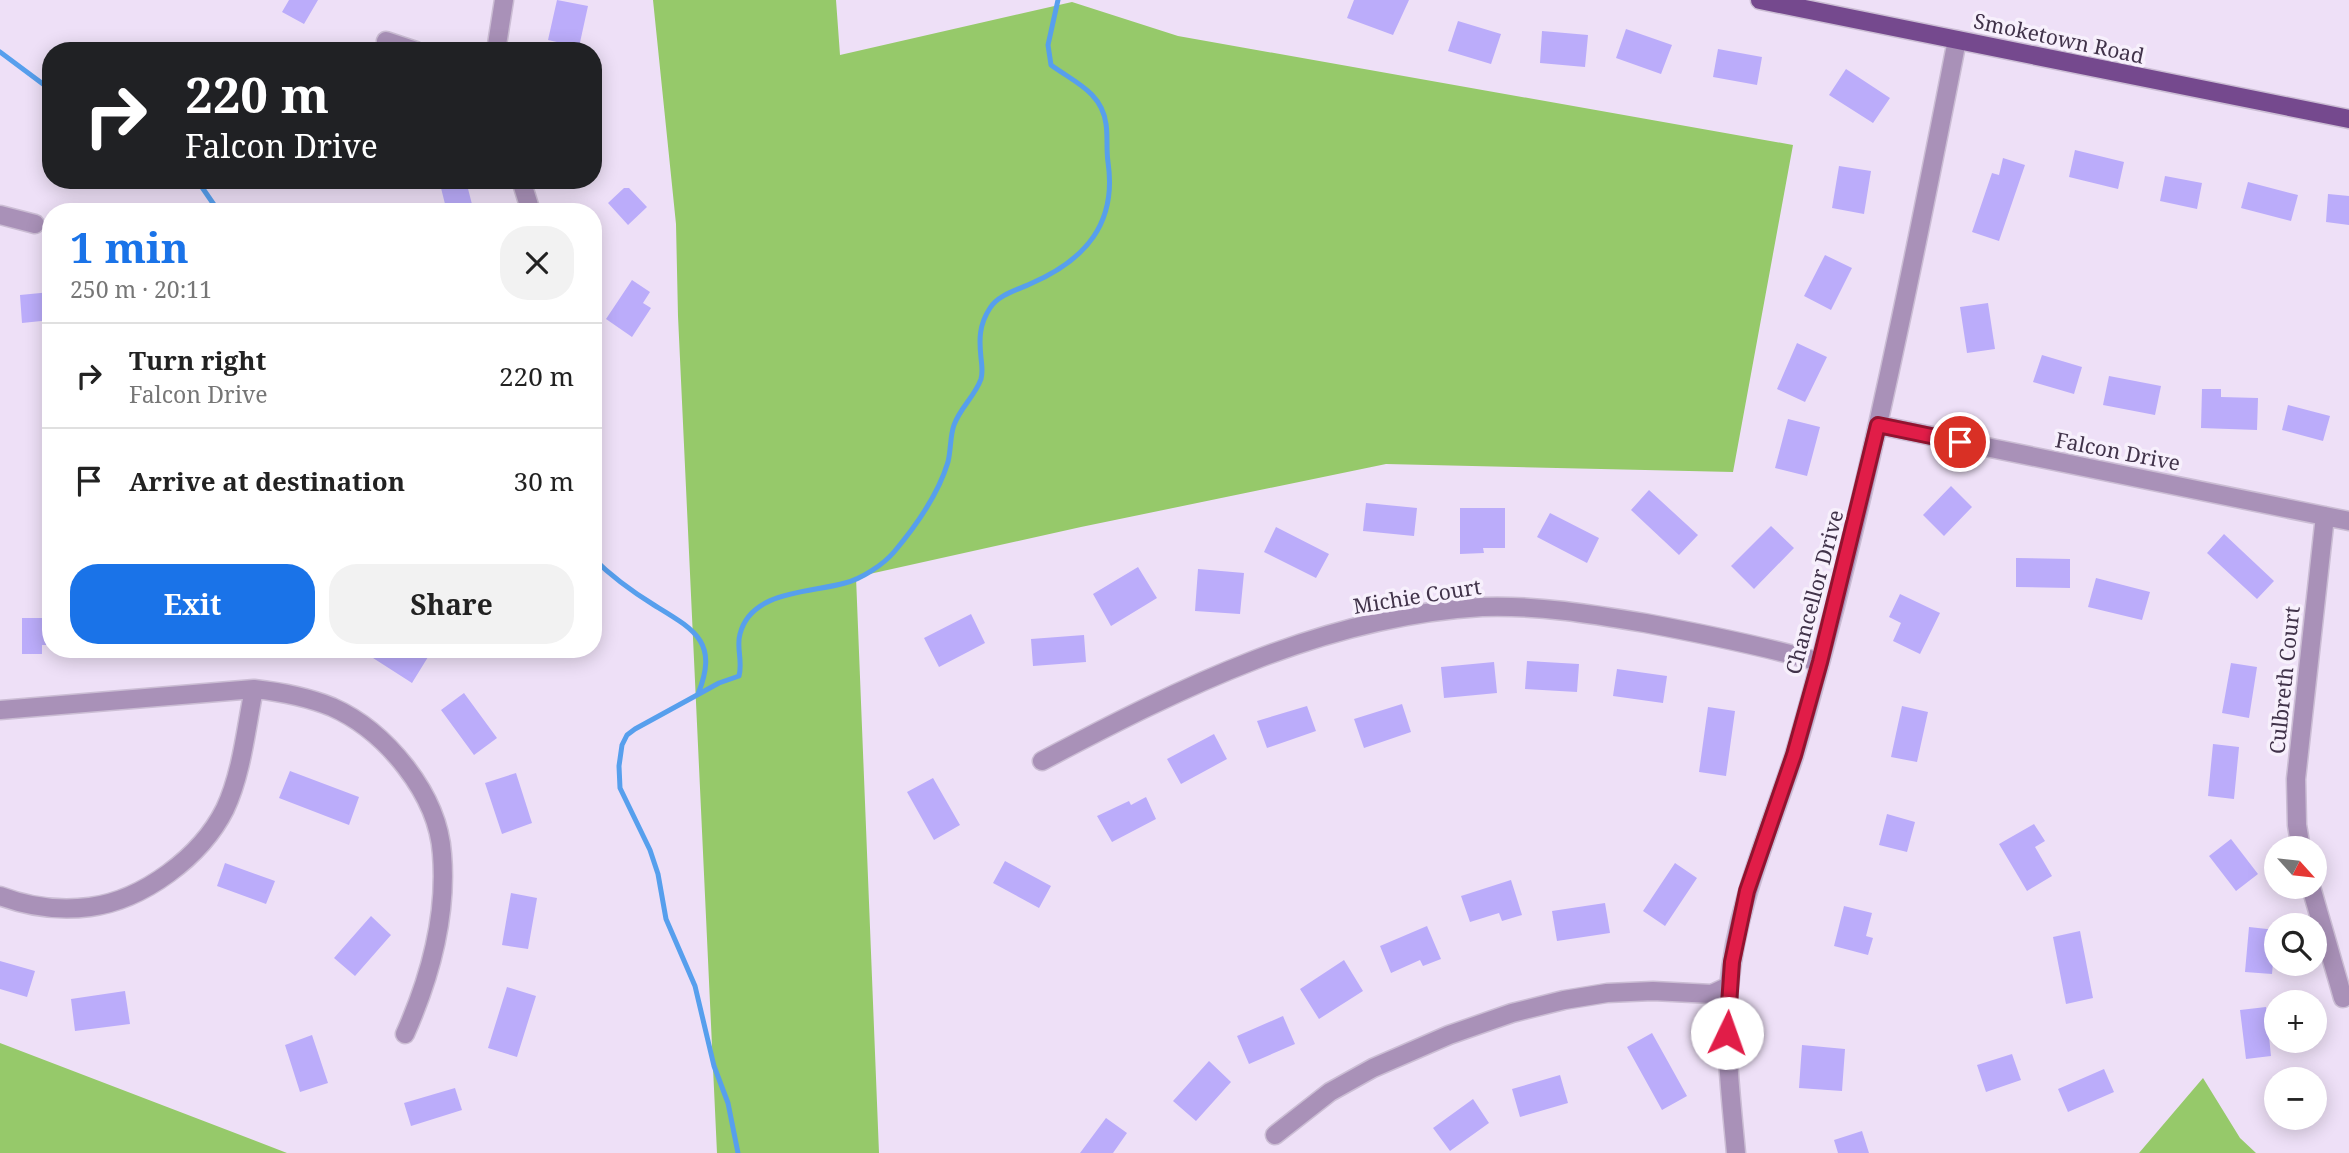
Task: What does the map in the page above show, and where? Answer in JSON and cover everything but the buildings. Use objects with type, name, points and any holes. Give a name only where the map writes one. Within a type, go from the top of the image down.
[{"type":"main road","name":"Smoketown Road","points":[[1760,0],[2349,119]]},
{"type":"street","points":[[497,42],[504,0]]},
{"type":"street","name":"Chancellor Drive","points":[[1736,1153],[1728,1057],[1729,986],[1736,937],[1747,891],[1794,755],[1820,662],[1878,425],[1927,199],[1957,40]]},
{"type":"street","points":[[0,215],[35,224]]},
{"type":"street","name":"Falcon Drive","points":[[1878,425],[2349,521]]},
{"type":"street","name":"Culbreth Court","points":[[2299,836],[2296,779],[2325,516]]},
{"type":"street","name":"Michie Court","points":[[1042,761],[1148,705],[1272,653],[1391,618],[1443,611],[1485,607],[1548,608],[1593,614],[1717,636],[1820,662]]},
{"type":"street","points":[[0,710],[254,689],[282,692],[315,701],[359,723],[393,752],[411,773],[426,797],[442,852],[443,882],[439,923],[431,964],[405,1034]]},
{"type":"street","points":[[0,897],[45,908],[92,907],[121,899],[148,886],[173,869],[212,831],[225,809],[234,785],[254,689]]},
{"type":"street","points":[[2315,900],[2343,998]]},
{"type":"street","points":[[1275,1135],[1330,1091],[1373,1068],[1449,1035],[1512,1013],[1563,999],[1607,993],[1653,991],[1712,994],[1729,986]]},
{"type":"green space","points":[[653,0],[836,0],[840,55],[1072,2],[1178,36],[1793,145],[1733,472],[1386,464],[856,577],[879,1153],[717,1153],[676,224]]},
{"type":"green space","points":[[0,1043],[287,1153],[0,1153]]},
{"type":"green space","points":[[2203,1078],[2240,1138],[2256,1153],[2139,1153]]},
{"type":"waterway","points":[[738,1153],[728,1103],[714,1066],[695,986],[666,919],[658,874],[650,850],[620,788],[622,745],[627,735],[635,729],[719,683],[739,676],[740,634],[746,620],[756,609],[784,596],[851,581],[865,575],[894,552],[925,510],[944,474],[954,425],[981,379],[981,332],[993,303],[1067,263],[1082,251],[1093,237],[1102,221],[1110,184],[1106,124],[1093,96],[1051,65],[1048,45],[1058,0]]},
{"type":"waterway","points":[[0,52],[42,83]]},
{"type":"waterway","points":[[203,189],[213,203]]},
{"type":"waterway","points":[[602,566],[630,589],[681,622],[699,639],[706,662],[698,694]]},
{"type":"route","points":[[1727,1033],[1732,962],[1747,891],[1794,755],[1866,484],[1878,425],[1960,442]]}]
